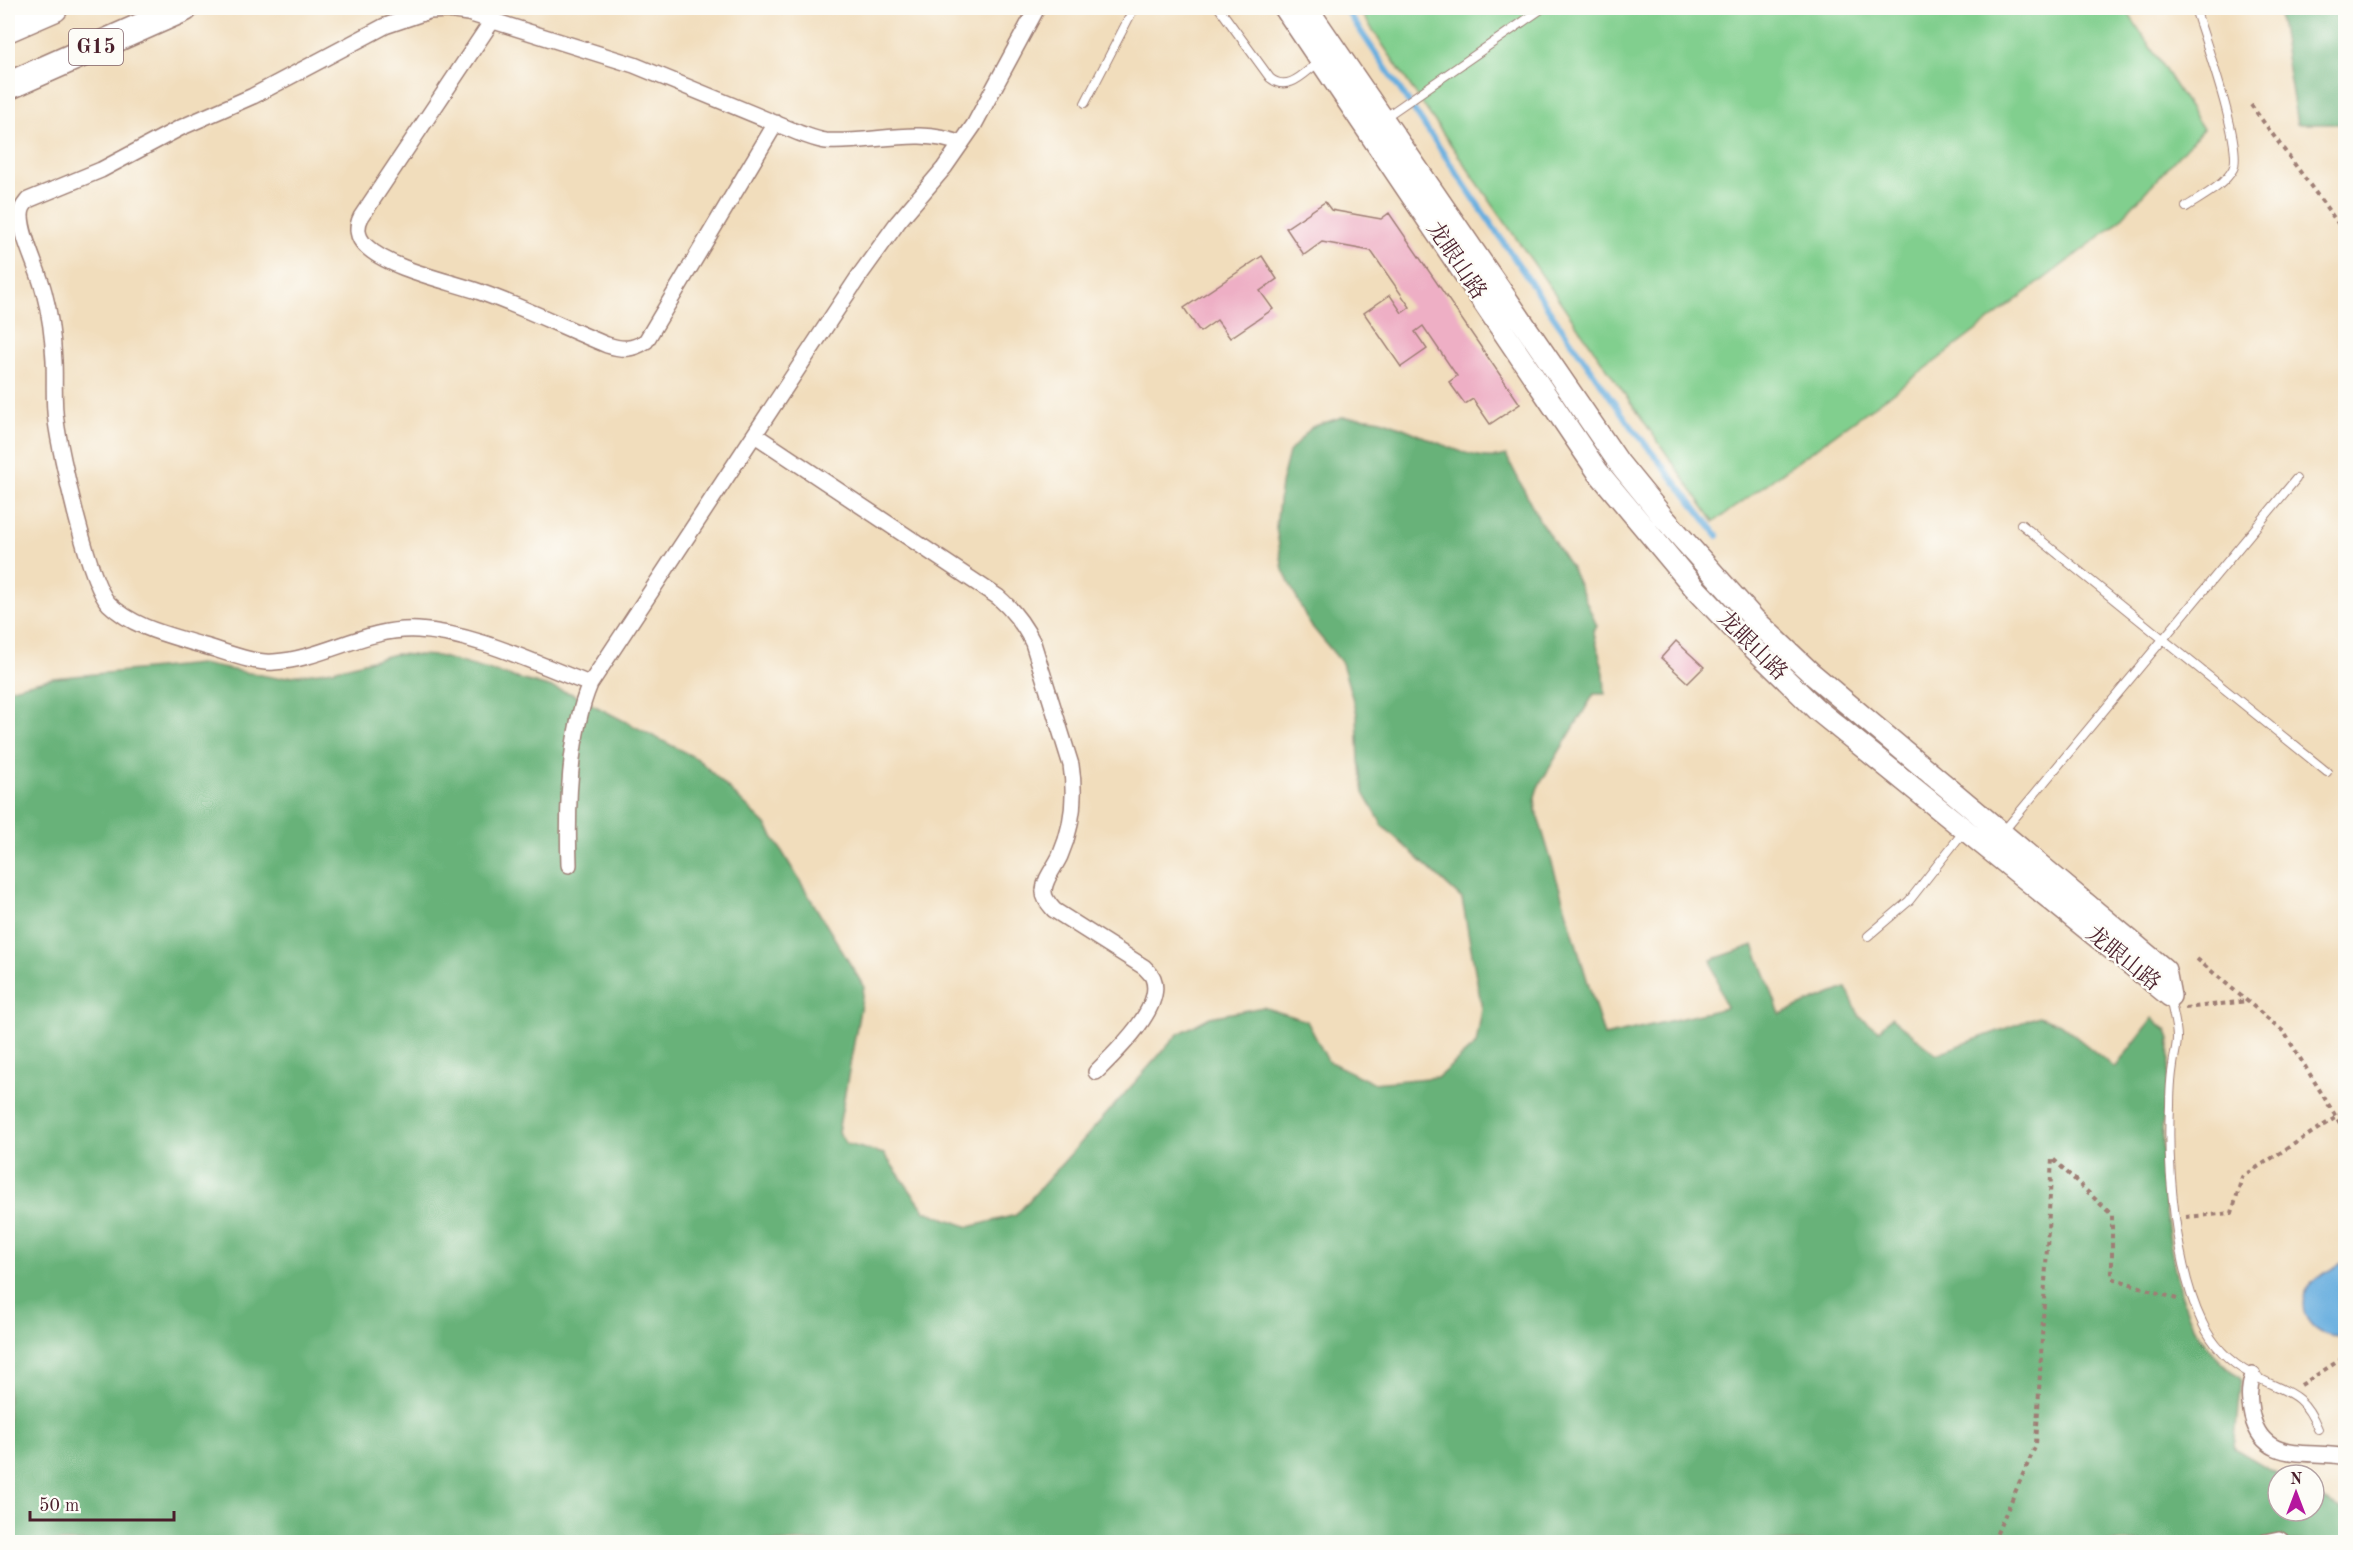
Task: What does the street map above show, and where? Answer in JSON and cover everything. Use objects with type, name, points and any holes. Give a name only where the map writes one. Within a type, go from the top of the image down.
[{"type":"highway","name":"G15","points":[[8,28],[54,8]]},
{"type":"highway","name":"G15","points":[[8,86],[184,8]]},
{"type":"street","points":[[569,865],[570,785],[580,715],[591,684],[881,244],[945,168],[974,125],[1037,8]]},
{"type":"street","name":"龙眼山路","points":[[1285,8],[1328,55],[1375,124],[1619,463],[1663,517],[1754,620],[1971,822],[2165,970],[2171,1003]]},
{"type":"street","name":"龙眼山路","points":[[1307,8],[1328,55]]},
{"type":"street","points":[[591,684],[478,642],[446,633],[417,630],[386,631],[297,661],[269,663],[153,631],[114,608],[107,602],[96,581],[59,445],[55,418],[51,324],[44,291],[22,222],[23,206],[28,200],[101,170],[180,128],[253,96],[385,26],[429,11],[448,10],[468,13],[634,64],[823,141],[932,136],[948,138],[961,144]]},
{"type":"street","points":[[492,21],[361,217],[357,224],[358,233],[364,244],[375,254],[407,268],[482,292],[607,345],[622,350],[634,348],[646,341],[776,123]]},
{"type":"street","points":[[755,435],[998,597],[1013,610],[1024,625],[1037,654],[1071,765],[1074,783],[1070,825],[1062,851],[1043,891],[1046,900],[1054,909],[1144,968],[1153,978],[1155,990],[1151,1003],[1141,1020],[1123,1044],[1096,1072]]},
{"type":"street","points":[[2253,1375],[2248,1392],[2250,1407],[2258,1433],[2267,1444],[2290,1452],[2346,1457]]},
{"type":"street","points":[[2265,1542],[2279,1539],[2283,1542]]},
{"type":"lane","points":[[1085,103],[1134,8]]},
{"type":"lane","points":[[1219,8],[1270,78],[1277,84],[1293,82],[1328,55]]},
{"type":"lane","points":[[1375,124],[1543,8]]},
{"type":"lane","points":[[2186,207],[2226,178],[2234,167],[2235,156],[2227,113],[2195,8]]},
{"type":"lane","points":[[1995,842],[2296,479]]},
{"type":"lane","points":[[2021,524],[2327,772]]},
{"type":"lane","points":[[1868,936],[1909,901],[1971,822]]},
{"type":"lane","points":[[2171,1003],[2177,1038],[2170,1108],[2170,1158],[2181,1250],[2196,1306],[2202,1322],[2225,1356],[2253,1375],[2290,1392],[2304,1403],[2313,1415],[2318,1430]]},
{"type":"path","points":[[2250,105],[2346,234]]},
{"type":"path","points":[[2197,959],[2284,1032],[2346,1133]]},
{"type":"path","points":[[2171,1003],[2247,1001]]},
{"type":"path","points":[[2176,1218],[2232,1213],[2242,1177],[2346,1111]]},
{"type":"path","points":[[1993,1542],[2036,1445],[2052,1158],[2112,1215],[2112,1278],[2196,1306]]},
{"type":"path","points":[[2290,1392],[2346,1356]]},
{"type":"green space","points":[[1358,8],[2125,8],[2203,129],[2115,225],[1924,370],[1714,522]]},
{"type":"green space","points":[[2278,8],[2345,8],[2345,124],[2297,124]]},
{"type":"green space","points":[[1342,417],[1380,420],[1477,456],[1506,455],[1540,521],[1572,569],[1597,626],[1593,630],[1604,673],[1605,694],[1594,694],[1538,787],[1535,797],[1536,810],[1604,1036],[1726,1008],[1711,960],[1754,945],[1780,1014],[1846,988],[1860,1017],[1879,1031],[1891,1017],[1936,1054],[2039,1016],[2060,1024],[2115,1068],[2153,1018],[2167,1031],[2170,1039],[2169,1063],[2162,1135],[2166,1207],[2173,1260],[2186,1308],[2195,1328],[2204,1342],[2241,1378],[2234,1448],[2266,1467],[2266,1523],[2326,1523],[2326,1501],[2345,1512],[2345,1542],[8,1542],[8,689],[53,678],[200,664],[277,678],[333,670],[395,654],[438,656],[570,693],[698,759],[766,825],[864,987],[838,1132],[847,1144],[884,1154],[925,1211],[969,1227],[1016,1215],[1178,1034],[1210,1017],[1263,1007],[1307,1021],[1328,1061],[1373,1083],[1438,1077],[1476,1044],[1482,1009],[1462,899],[1383,826],[1364,793],[1359,761],[1357,714],[1342,663],[1309,623],[1283,570],[1276,527],[1281,484],[1289,452],[1312,427]]},
{"type":"water","points":[[2345,1261],[2345,1336],[2335,1337],[2316,1329],[2305,1314],[2303,1305],[2305,1295],[2313,1281]]},
{"type":"building","points":[[1325,202],[1331,210],[1381,219],[1389,213],[1520,404],[1490,424],[1473,399],[1465,404],[1449,382],[1457,376],[1423,326],[1415,332],[1427,349],[1401,367],[1364,313],[1390,295],[1402,313],[1410,307],[1371,251],[1322,242],[1304,255],[1286,228]]},
{"type":"building","points":[[1262,256],[1277,279],[1260,291],[1273,309],[1230,338],[1217,320],[1200,332],[1184,308]]},
{"type":"building","points":[[1676,641],[1704,667],[1688,683],[1661,658]]},
{"type":"waterway","points":[[1345,8],[1554,317],[1628,422],[1718,536]]}]
